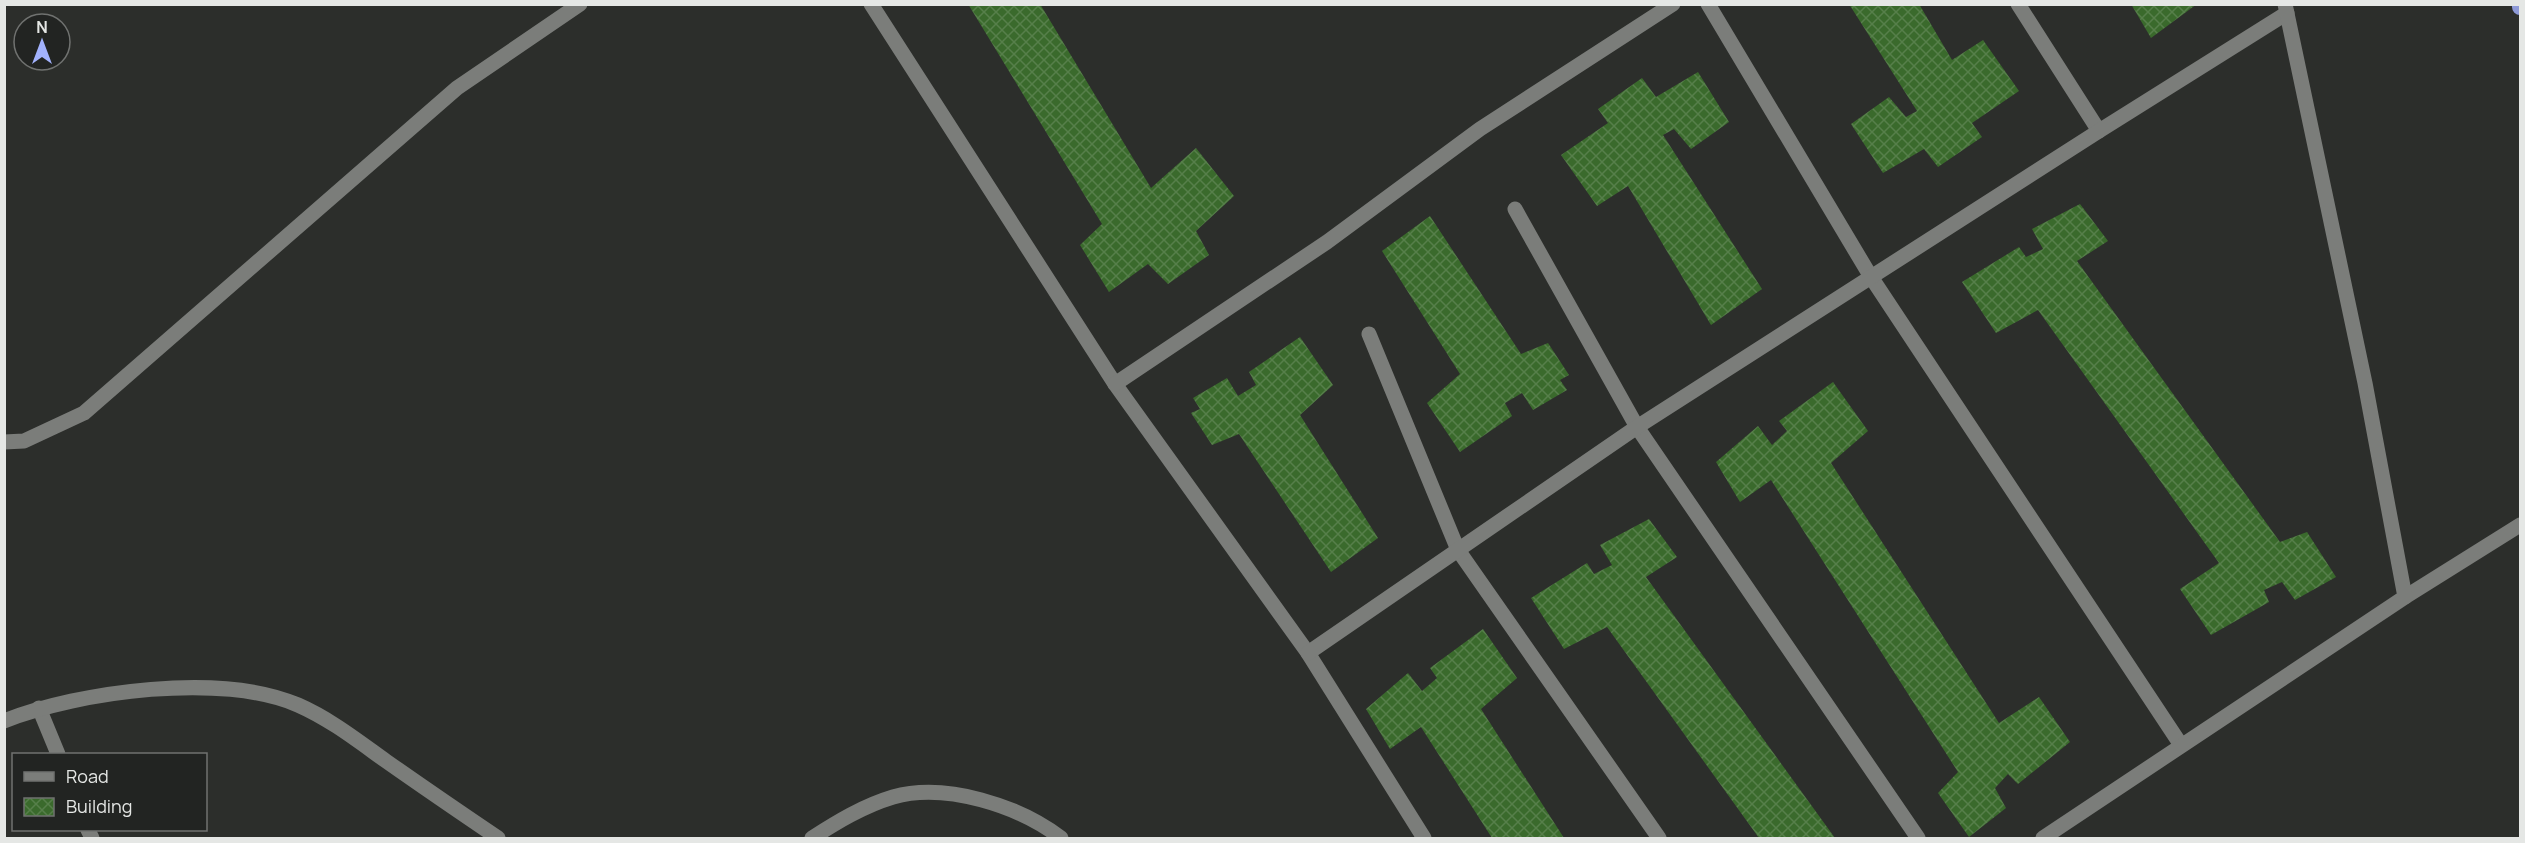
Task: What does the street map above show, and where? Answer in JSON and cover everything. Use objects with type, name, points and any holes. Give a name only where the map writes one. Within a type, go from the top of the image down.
[{"type":"street","points":[[4,442],[24,441],[84,413],[457,88],[580,4]]},
{"type":"street","points":[[871,4],[1115,384],[1308,653],[1424,838]]},
{"type":"street","points":[[1115,384],[1327,242],[1480,129],[1673,4]]},
{"type":"street","points":[[1708,4],[1871,277],[2181,745]]},
{"type":"street","points":[[2018,4],[2099,131]]},
{"type":"street","points":[[1308,653],[1637,427],[2286,9],[2364,383],[2405,597]]},
{"type":"street","points":[[1515,209],[1637,427],[1918,838]]},
{"type":"street","points":[[1369,334],[1458,550],[1659,838]]},
{"type":"street","points":[[2043,838],[2405,597],[2520,525]]},
{"type":"street","points":[[4,721],[39,708],[158,689],[233,689],[296,705],[334,724],[498,838]]},
{"type":"street","points":[[39,708],[58,753]]},
{"type":"street","points":[[812,838],[847,815],[894,797],[943,793],[990,801],[1052,831],[1061,838]]},
{"type":"building","points":[[968,4],[1040,4],[1151,188],[1196,148],[1234,196],[1196,231],[1209,255],[1168,284],[1148,264],[1109,292],[1080,245],[1102,224]]},
{"type":"building","points":[[1849,4],[1919,4],[1952,60],[1983,40],[2019,91],[1972,123],[1982,137],[1938,167],[1924,149],[1883,173],[1851,124],[1889,97],[1906,117],[1917,111]]},
{"type":"building","points":[[2131,4],[2197,4],[2151,38]]},
{"type":"building","points":[[1698,72],[1729,122],[1691,149],[1674,129],[1663,135],[1762,289],[1711,325],[1628,186],[1597,206],[1561,155],[1608,123],[1598,109],[1642,78],[1656,97]]},
{"type":"building","points":[[2080,204],[2108,241],[2077,261],[2280,542],[2307,532],[2336,577],[2295,600],[2282,582],[2264,590],[2269,602],[2211,635],[2180,589],[2219,563],[2038,310],[1996,333],[1962,282],[2019,247],[2026,257],[2043,249],[2032,229]]},
{"type":"building","points":[[1430,216],[1521,354],[1548,343],[1569,375],[1560,380],[1567,390],[1533,410],[1522,393],[1505,403],[1512,416],[1460,452],[1427,403],[1460,374],[1382,251]]},
{"type":"building","points":[[1300,337],[1333,385],[1300,415],[1378,538],[1331,572],[1239,434],[1212,445],[1191,413],[1200,409],[1193,398],[1227,378],[1238,396],[1256,385],[1249,372]]},
{"type":"building","points":[[1833,382],[1868,431],[1831,463],[1999,723],[2039,697],[2070,742],[2018,784],[2008,774],[1995,788],[2006,808],[1969,837],[1938,793],[1958,772],[1771,480],[1740,502],[1716,462],[1758,426],[1772,445],[1787,431],[1779,421]]},
{"type":"building","points":[[1649,519],[1677,557],[1646,577],[1835,838],[1759,838],[1607,627],[1564,649],[1531,598],[1587,563],[1594,574],[1612,565],[1600,545]]},
{"type":"building","points":[[1483,629],[1517,678],[1481,709],[1564,838],[1492,838],[1421,727],[1390,749],[1366,709],[1408,673],[1422,691],[1437,678],[1430,668]]}]
